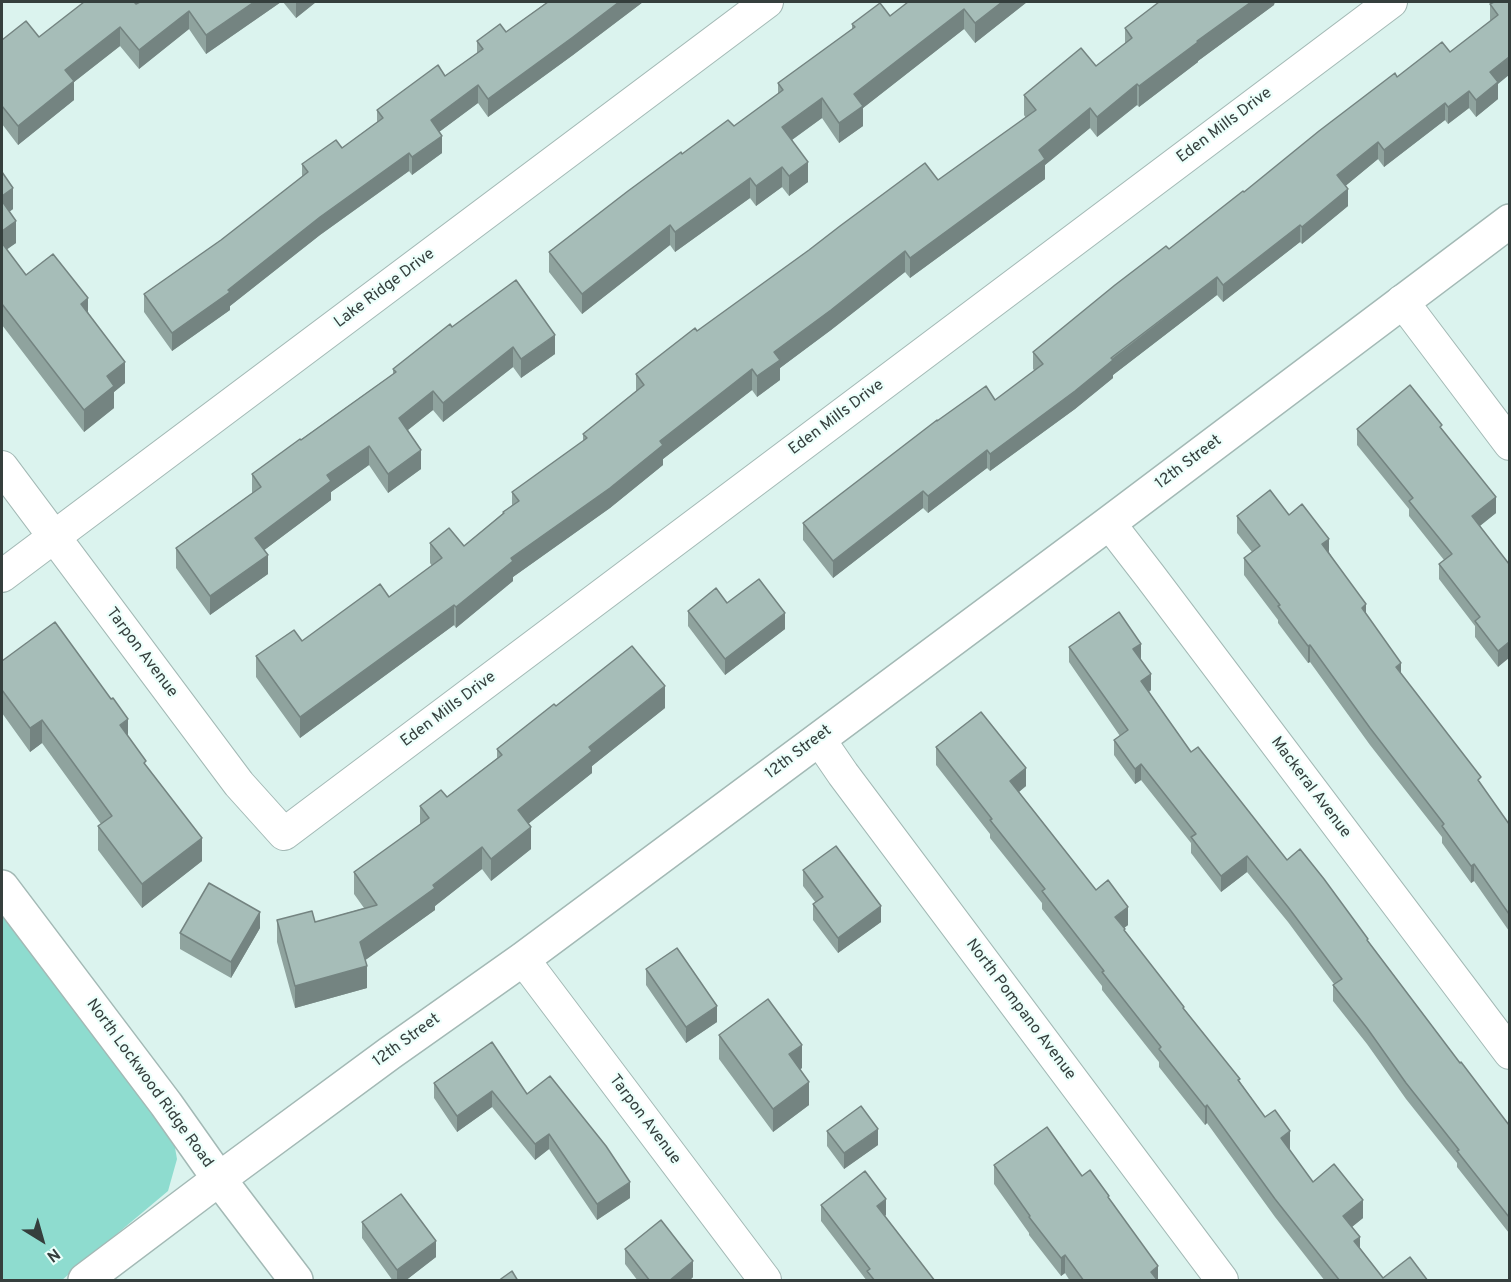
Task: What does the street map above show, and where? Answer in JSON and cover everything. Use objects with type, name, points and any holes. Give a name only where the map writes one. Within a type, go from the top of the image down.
[{"type":"street","name":"Lake Ridge Drive","points":[[2,576],[767,2]]},
{"type":"street","name":"Eden Mills Drive","points":[[284,834],[1390,2]]},
{"type":"street","name":"12th Street","points":[[85,1281],[219,1179],[523,959],[819,739],[1509,221]]},
{"type":"street","points":[[1402,301],[1509,444]]},
{"type":"street","name":"Tarpon Avenue","points":[[2,467],[239,784],[284,834]]},
{"type":"street","name":"Mackeral Avenue","points":[[1109,523],[1509,1053]]},
{"type":"street","name":"North Pompano Avenue","points":[[819,739],[1222,1281]]},
{"type":"street","name":"North Lockwood Ridge Road","points":[[2,887],[296,1281]]},
{"type":"street","name":"Tarpon Avenue","points":[[523,959],[765,1281]]},
{"type":"green space","points":[[2,904],[174,1142],[177,1159],[168,1191],[62,1280],[2,1280]]},
{"type":"building","points":[[84,2],[134,2],[136,4],[140,2],[254,2],[206,35],[189,11],[139,50],[120,27],[65,70],[74,81],[18,126],[2,106],[2,40],[26,21],[39,37]]},
{"type":"building","points":[[548,2],[619,2],[488,99],[478,85],[431,120],[442,136],[412,157],[409,153],[320,217],[228,290],[230,292],[172,333],[144,294],[221,240],[308,172],[302,164],[336,140],[342,148],[383,118],[377,110],[438,65],[445,76],[483,49],[477,41],[500,24],[506,32]]},
{"type":"building","points":[[908,2],[1002,2],[975,23],[964,9],[854,94],[863,106],[839,123],[822,98],[782,127],[808,162],[789,176],[782,167],[756,186],[750,178],[675,232],[670,225],[582,294],[549,252],[681,152],[682,154],[728,120],[734,126],[783,90],[778,83],[855,27],[852,24],[880,3],[890,16]]},
{"type":"building","points":[[1159,2],[1251,2],[1139,86],[1137,84],[1097,117],[1090,108],[1039,150],[1045,159],[910,258],[905,251],[774,352],[780,360],[757,376],[752,369],[660,441],[663,445],[610,488],[511,558],[513,561],[456,607],[454,605],[300,717],[256,656],[294,630],[302,641],[380,584],[389,597],[442,558],[430,543],[449,528],[464,546],[519,501],[512,492],[587,438],[583,434],[644,385],[636,374],[695,328],[697,331],[925,163],[938,180],[1036,110],[1024,95],[1081,48],[1096,66],[1132,38],[1125,28]]},
{"type":"building","points":[[1509,2],[1509,57],[1490,72],[1498,82],[1476,100],[1469,91],[1448,107],[1445,103],[1384,150],[1378,142],[1337,175],[1348,189],[1302,227],[1300,225],[1223,285],[1217,277],[1111,358],[1113,360],[1075,391],[990,454],[987,450],[928,496],[923,491],[833,561],[803,523],[937,420],[986,386],[995,400],[1043,364],[1033,352],[1115,285],[1166,246],[1169,249],[1395,73],[1397,77],[1442,42],[1450,52],[1498,15],[1490,4]]},
{"type":"building","points":[[2,172],[13,188],[2,196]]},
{"type":"building","points":[[2,201],[16,221],[2,231]]},
{"type":"building","points":[[2,243],[26,275],[53,254],[88,298],[81,304],[125,362],[107,376],[114,386],[84,410],[2,304]]},
{"type":"building","points":[[516,280],[555,335],[521,359],[513,347],[443,403],[433,391],[399,418],[421,450],[388,474],[369,446],[327,475],[331,481],[255,538],[268,555],[210,596],[176,548],[261,487],[252,474],[396,372],[393,369],[450,324],[452,327]]},
{"type":"building","points":[[1410,385],[1496,497],[1472,516],[1509,564],[1509,642],[1498,651],[1475,621],[1480,617],[1439,564],[1452,554],[1409,501],[1413,498],[1357,429]]},
{"type":"building","points":[[1270,490],[1289,515],[1302,504],[1329,539],[1322,544],[1366,604],[1362,608],[1401,663],[1396,667],[1481,777],[1478,780],[1509,824],[1509,914],[1474,864],[1471,866],[1442,826],[1444,824],[1244,558],[1260,546],[1237,516]]},
{"type":"building","points":[[759,579],[785,613],[725,659],[688,611],[716,588],[727,603]]},
{"type":"building","points":[[1119,612],[1141,644],[1133,649],[1151,674],[1141,681],[1191,752],[1198,747],[1287,860],[1300,849],[1509,1125],[1509,1217],[1333,985],[1342,979],[1247,856],[1221,876],[1191,837],[1196,834],[1141,764],[1135,769],[1114,740],[1128,730],[1069,647]]},
{"type":"building","points":[[55,622],[128,719],[120,725],[146,761],[144,763],[202,838],[142,884],[98,826],[112,816],[42,720],[30,728],[2,690],[2,661]]},
{"type":"building","points":[[632,646],[665,686],[589,747],[592,751],[518,810],[531,827],[491,859],[482,847],[433,885],[435,888],[360,942],[367,966],[295,986],[277,920],[312,911],[315,922],[377,905],[354,872],[429,818],[420,806],[441,790],[447,797],[502,755],[497,749]]},
{"type":"building","points":[[981,712],[1026,768],[1010,781],[1096,890],[1108,880],[1128,907],[1115,917],[1240,1079],[1238,1080],[1265,1117],[1275,1110],[1290,1131],[1281,1138],[1313,1182],[1334,1164],[1363,1200],[1343,1216],[1360,1237],[1354,1241],[1383,1278],[1410,1257],[1428,1281],[1340,1281],[1275,1199],[1207,1105],[1205,1107],[1159,1049],[1161,1047],[1042,891],[1045,889],[936,747]]},
{"type":"building","points":[[836,846],[881,906],[838,938],[813,904],[823,897],[803,870]]},
{"type":"building","points":[[209,883],[260,912],[231,962],[180,933]]},
{"type":"building","points":[[677,948],[717,1006],[686,1027],[646,969]]},
{"type":"building","points":[[768,999],[802,1045],[789,1054],[809,1082],[773,1109],[719,1035]]},
{"type":"building","points":[[492,1042],[527,1094],[550,1076],[606,1146],[630,1182],[597,1204],[549,1134],[535,1144],[492,1091],[457,1116],[434,1083]]},
{"type":"building","points":[[861,1106],[878,1129],[844,1153],[827,1131]]},
{"type":"building","points":[[1047,1127],[1082,1176],[1090,1170],[1109,1196],[1158,1266],[1151,1272],[1158,1281],[1084,1281],[1065,1255],[1061,1258],[1029,1217],[994,1165]]},
{"type":"building","points":[[865,1171],[886,1199],[877,1206],[935,1281],[875,1281],[867,1271],[870,1269],[821,1205]]},
{"type":"building","points":[[401,1194],[436,1241],[397,1270],[362,1222]]},
{"type":"building","points":[[661,1220],[693,1261],[669,1281],[650,1281],[625,1249]]},
{"type":"building","points":[[512,1271],[518,1281],[498,1281]]}]
